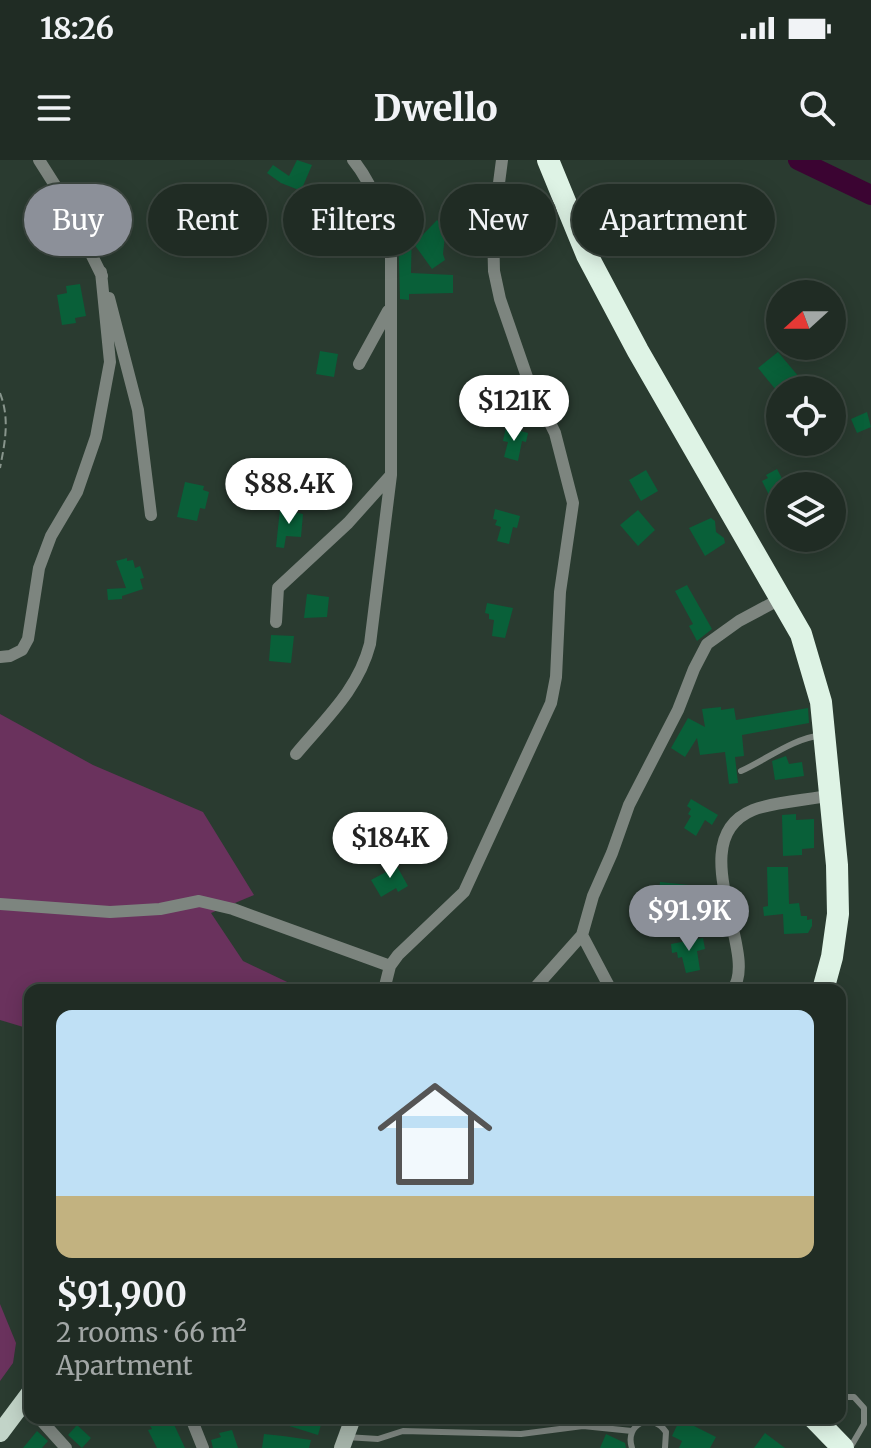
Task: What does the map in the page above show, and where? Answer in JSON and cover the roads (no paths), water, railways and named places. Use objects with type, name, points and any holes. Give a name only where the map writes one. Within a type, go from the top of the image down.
[{"type":"highway","points":[[548,160],[587,255],[638,351],[801,634],[821,702],[832,795],[838,914],[825,984]]},
{"type":"highway","points":[[820,1424],[843,1448]]},
{"type":"main road","points":[[0,1433],[24,1406]]},
{"type":"street","points":[[39,160],[65,201],[101,272],[138,410],[151,515]]},
{"type":"street","points":[[296,754],[351,689],[364,667],[370,644],[391,475],[391,258],[386,227],[371,185],[353,160]]},
{"type":"street","points":[[386,984],[390,966],[464,892],[551,703],[556,677],[560,592],[573,503],[555,433],[527,377],[500,299],[494,271],[493,229],[502,160]]},
{"type":"street","points":[[0,657],[22,650],[28,639],[39,568],[51,536],[77,492],[96,437],[110,362],[101,272]]},
{"type":"street","points":[[359,364],[389,308]]},
{"type":"street","points":[[276,622],[278,588],[348,523],[391,475]]},
{"type":"street","points":[[538,984],[582,935],[593,896],[629,805],[678,710],[707,644],[739,621],[782,598]]},
{"type":"street","points":[[735,984],[740,973],[722,873],[730,827],[752,810],[832,795]]},
{"type":"street","points":[[0,904],[110,912],[160,909],[199,901],[246,913],[390,966]]},
{"type":"street","points":[[582,935],[608,984]]},
{"type":"street","points":[[44,1424],[66,1448]]},
{"type":"street","points":[[193,1424],[203,1448]]},
{"type":"street","points":[[344,1443],[351,1424]]},
{"type":"lane","points":[[741,771],[764,760],[770,753],[813,736],[825,735]]},
{"type":"lane","points":[[846,1397],[854,1397],[864,1408],[861,1434],[850,1448]]},
{"type":"lane","points":[[632,1448],[632,1431],[640,1424]]},
{"type":"lane","points":[[657,1424],[666,1432],[665,1448]]},
{"type":"lane","points":[[344,1443],[378,1439],[403,1431],[521,1434],[583,1426],[632,1431]]},
{"type":"waterway","points":[[798,160],[871,195]]}]
